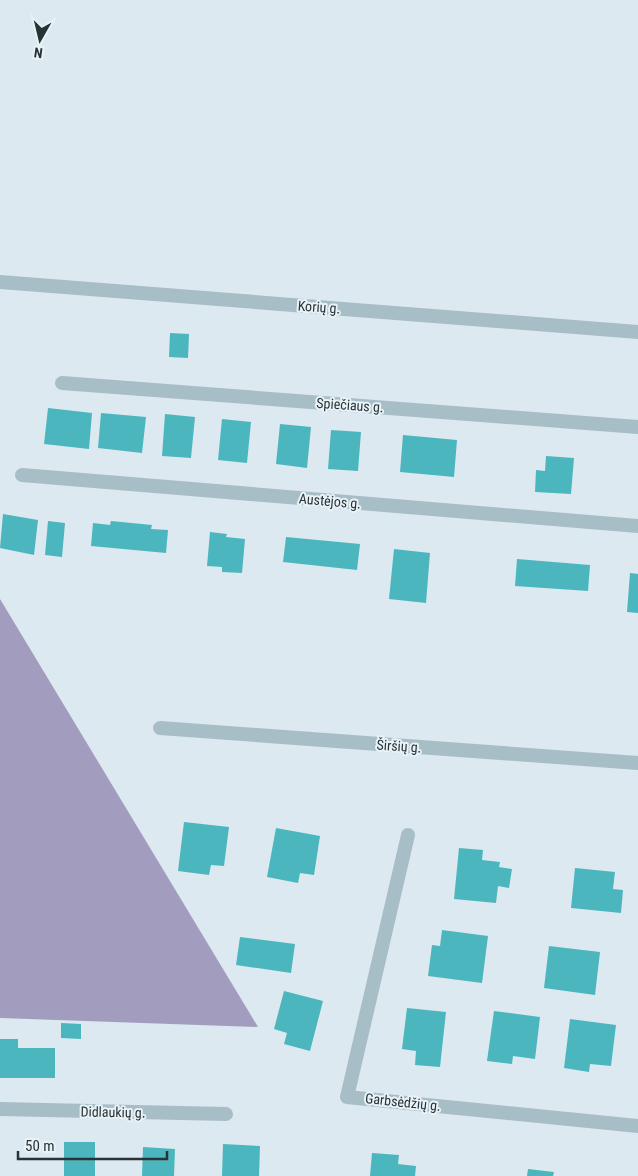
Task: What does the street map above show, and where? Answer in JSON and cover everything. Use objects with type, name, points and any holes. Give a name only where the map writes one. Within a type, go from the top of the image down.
[{"type":"street","name":"Korių g.","points":[[0,282],[638,332]]},
{"type":"street","name":"Spiečiaus g.","points":[[62,383],[638,427]]},
{"type":"street","name":"Austėjos g.","points":[[22,475],[638,526]]},
{"type":"street","name":"Širšių g.","points":[[160,728],[638,764]]},
{"type":"street","name":"Garbsėdžių g.","points":[[408,835],[347,1097],[638,1126]]},
{"type":"street","name":"Didlaukių g.","points":[[0,1109],[226,1114]]},
{"type":"shaded area","points":[[0,599],[258,1027],[0,1018]]},
{"type":"building","points":[[170,333],[189,334],[188,358],[169,357]]},
{"type":"building","points":[[48,408],[92,413],[89,449],[44,444]]},
{"type":"building","points":[[101,413],[146,417],[142,453],[98,448]]},
{"type":"building","points":[[165,414],[195,417],[191,458],[162,456]]},
{"type":"building","points":[[222,419],[251,422],[247,463],[218,460]]},
{"type":"building","points":[[280,424],[311,427],[307,468],[276,464]]},
{"type":"building","points":[[331,430],[361,432],[358,471],[328,469]]},
{"type":"building","points":[[403,435],[457,440],[454,477],[400,472]]},
{"type":"building","points":[[546,456],[574,458],[571,494],[535,492],[536,470],[545,471]]},
{"type":"building","points":[[3,514],[38,520],[34,555],[0,548]]},
{"type":"building","points":[[48,521],[65,523],[62,557],[45,555]]},
{"type":"building","points":[[111,521],[152,525],[151,529],[168,530],[166,553],[91,546],[93,523],[110,525]]},
{"type":"building","points":[[210,532],[227,534],[226,537],[245,539],[242,573],[222,572],[222,567],[207,566]]},
{"type":"building","points":[[286,537],[360,544],[357,570],[283,562]]},
{"type":"building","points":[[394,549],[430,553],[426,603],[389,599]]},
{"type":"building","points":[[517,559],[590,565],[588,591],[515,586]]},
{"type":"building","points":[[630,573],[638,574],[638,613],[627,612]]},
{"type":"building","points":[[184,822],[229,827],[224,866],[211,865],[209,875],[178,871]]},
{"type":"building","points":[[276,828],[320,836],[314,875],[300,873],[298,883],[267,877]]},
{"type":"building","points":[[459,848],[483,850],[482,860],[500,862],[499,867],[512,869],[509,888],[498,886],[496,903],[454,899]]},
{"type":"building","points":[[575,868],[615,872],[613,889],[623,890],[621,913],[571,908]]},
{"type":"building","points":[[442,930],[488,936],[482,983],[428,976],[432,945],[440,946]]},
{"type":"building","points":[[240,937],[295,944],[291,973],[236,965]]},
{"type":"building","points":[[549,946],[600,952],[595,995],[544,988]]},
{"type":"building","points":[[284,991],[323,1001],[310,1051],[284,1044],[287,1033],[274,1029]]},
{"type":"building","points":[[407,1008],[446,1012],[440,1067],[415,1065],[416,1051],[402,1049]]},
{"type":"building","points":[[494,1011],[540,1017],[535,1059],[513,1056],[512,1064],[487,1061]]},
{"type":"building","points":[[570,1019],[616,1025],[611,1066],[590,1064],[589,1072],[564,1068]]},
{"type":"building","points":[[61,1023],[81,1024],[81,1039],[61,1038]]},
{"type":"building","points":[[0,1039],[18,1039],[18,1048],[55,1048],[55,1078],[0,1078]]},
{"type":"building","points":[[64,1142],[95,1142],[95,1176],[64,1176]]},
{"type":"building","points":[[223,1144],[260,1146],[259,1176],[222,1176]]},
{"type":"building","points":[[143,1147],[175,1149],[174,1176],[142,1176]]},
{"type":"building","points":[[372,1153],[399,1155],[398,1164],[416,1166],[415,1176],[370,1176]]},
{"type":"building","points":[[528,1169],[554,1172],[553,1176],[527,1176]]}]
